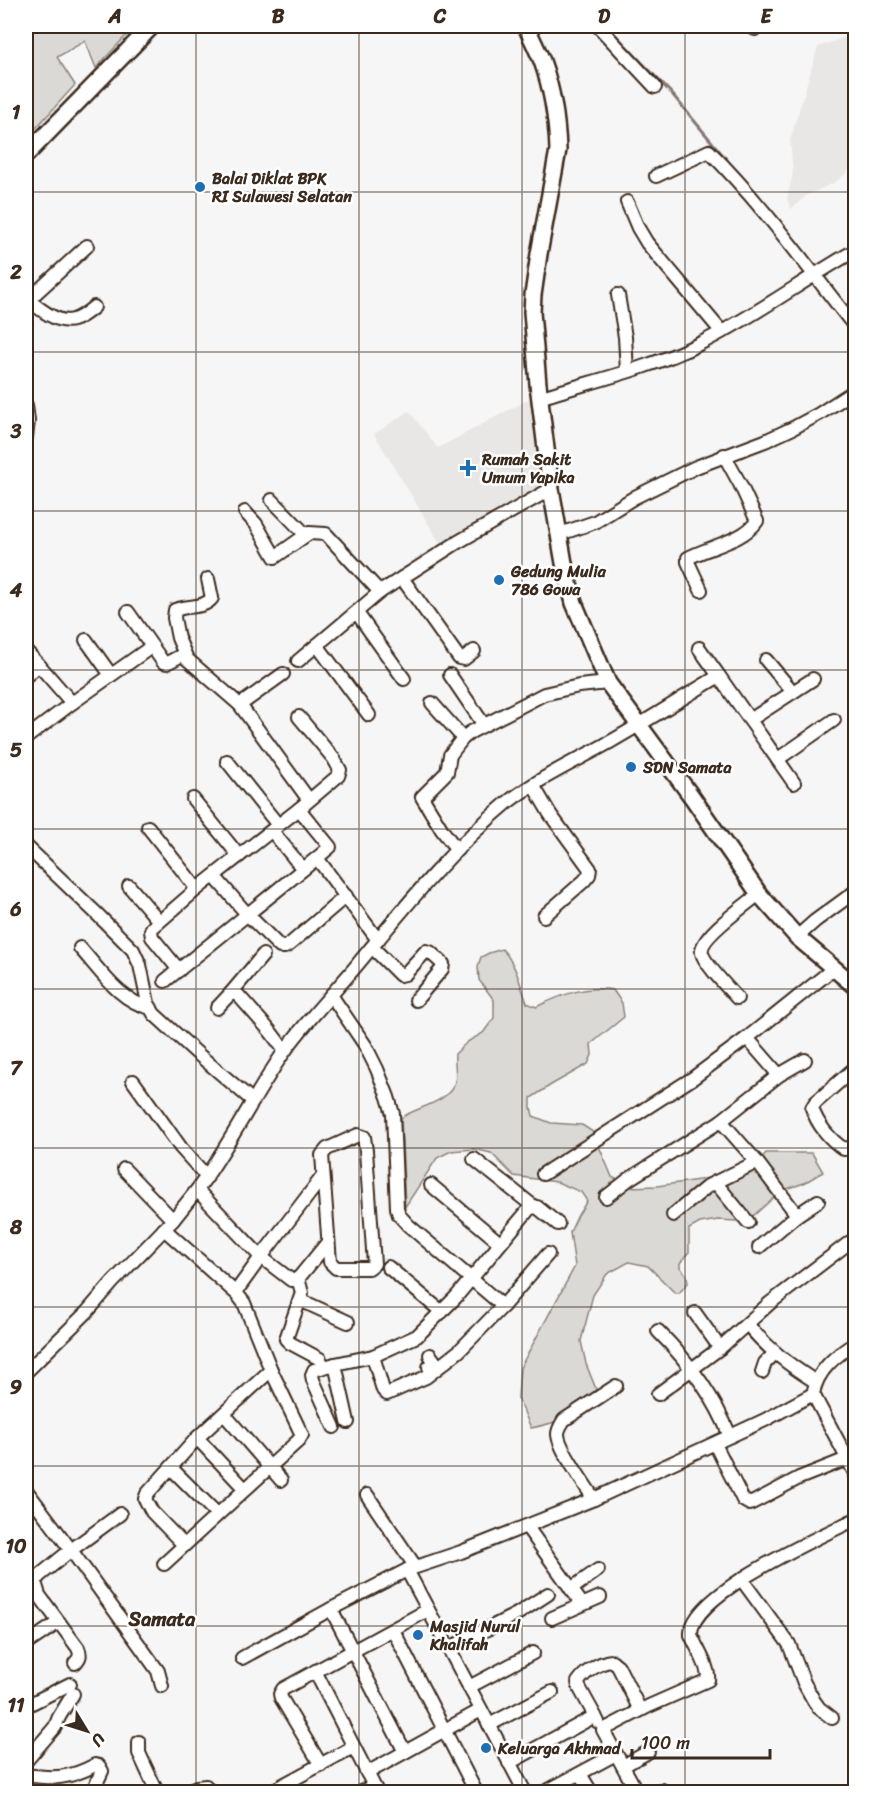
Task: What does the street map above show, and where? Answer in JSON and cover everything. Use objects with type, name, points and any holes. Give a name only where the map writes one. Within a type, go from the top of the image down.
[{"type":"main road","points":[[26,155],[152,26]]},
{"type":"main road","points":[[526,26],[541,58],[552,92],[558,132],[558,150],[532,312],[539,398],[551,489],[574,603],[608,683],[692,797],[759,894],[797,937],[855,987]]},
{"type":"street","points":[[607,30],[655,87]]},
{"type":"street","points":[[656,176],[709,151],[736,179],[817,274],[855,328]]},
{"type":"street","points":[[627,202],[647,243],[721,331]]},
{"type":"street","points":[[87,246],[26,300],[61,320],[71,321],[94,307]]},
{"type":"street","points":[[539,398],[627,371],[690,348],[855,250]]},
{"type":"street","points":[[618,296],[625,337],[627,371]]},
{"type":"street","points":[[560,534],[595,522],[635,497],[696,467],[794,428],[855,390]]},
{"type":"street","points":[[26,405],[28,421],[26,437]]},
{"type":"street","points":[[701,590],[688,558],[738,536],[755,525],[757,521],[724,455]]},
{"type":"street","points":[[298,661],[380,592],[458,542],[551,489]]},
{"type":"street","points":[[272,500],[306,535]]},
{"type":"street","points":[[245,512],[256,524],[275,557],[309,533],[326,534],[380,592]]},
{"type":"street","points":[[402,578],[459,658],[464,659],[474,651]]},
{"type":"street","points":[[165,981],[330,847],[240,705],[192,664],[184,654],[178,638],[174,613],[178,608],[209,602],[212,598],[208,579]]},
{"type":"street","points":[[128,612],[165,663],[184,654]]},
{"type":"street","points":[[357,613],[404,679]]},
{"type":"street","points":[[86,640],[111,675]]},
{"type":"street","points":[[317,645],[369,715]]},
{"type":"street","points":[[26,738],[152,647]]},
{"type":"street","points":[[699,648],[794,783]]},
{"type":"street","points":[[26,651],[72,703]]},
{"type":"street","points":[[766,660],[793,692]]},
{"type":"street","points":[[26,676],[39,665]]},
{"type":"street","points":[[240,705],[283,674]]},
{"type":"street","points":[[450,675],[484,725]]},
{"type":"street","points":[[26,1372],[66,1334],[168,1225],[197,1190],[285,1051],[375,943],[457,850],[483,824],[533,785],[719,676]]},
{"type":"street","points":[[750,720],[813,678]]},
{"type":"street","points":[[457,850],[422,797],[447,772],[450,755],[463,738],[544,694],[579,686],[608,683]]},
{"type":"street","points":[[432,703],[463,738]]},
{"type":"street","points":[[179,970],[151,934],[152,928],[338,776],[340,770],[334,759],[299,717]]},
{"type":"street","points":[[778,759],[834,720]]},
{"type":"street","points":[[227,761],[303,869]]},
{"type":"street","points":[[533,785],[550,814],[589,865],[590,870],[590,875],[544,916]]},
{"type":"street","points":[[193,798],[239,856]]},
{"type":"street","points":[[148,827],[198,889]]},
{"type":"street","points":[[26,846],[133,950],[140,965],[145,992],[162,1023],[253,1101]]},
{"type":"street","points":[[317,858],[346,896],[375,943],[400,975],[405,974],[426,951],[443,964],[442,969],[416,1000]]},
{"type":"street","points":[[214,876],[280,948],[285,947],[346,896]]},
{"type":"street","points":[[129,886],[159,921]]},
{"type":"street","points":[[797,937],[855,891]]},
{"type":"street","points":[[736,998],[704,959],[701,951],[702,945],[712,932],[759,894]]},
{"type":"street","points":[[80,948],[126,997],[142,1006],[152,1008]]},
{"type":"street","points":[[217,1008],[263,955]]},
{"type":"street","points":[[543,1174],[693,1078],[833,969]]},
{"type":"street","points":[[231,993],[238,995],[285,1051]]},
{"type":"street","points":[[331,995],[364,1045],[388,1097],[393,1114],[399,1215],[503,1306]]},
{"type":"street","points":[[747,1038],[779,1075]]},
{"type":"street","points":[[606,1197],[629,1179],[721,1121],[779,1075],[805,1060]]},
{"type":"street","points":[[855,1067],[812,1108],[822,1128],[836,1144],[844,1149],[850,1148],[855,1143]]},
{"type":"street","points":[[133,1081],[180,1148],[207,1177]]},
{"type":"street","points":[[721,1121],[757,1162],[797,1215]]},
{"type":"street","points":[[358,1136],[364,1137],[374,1250],[373,1266],[334,1267],[330,1262],[323,1176],[324,1152],[358,1136]]},
{"type":"street","points":[[474,1159],[558,1224]]},
{"type":"street","points":[[673,1215],[708,1186],[757,1162]]},
{"type":"street","points":[[124,1169],[168,1225],[244,1303],[271,1370],[302,1434],[299,1440],[244,1488],[164,1564]]},
{"type":"street","points":[[240,1286],[323,1176]]},
{"type":"street","points":[[715,1182],[748,1222]]},
{"type":"street","points":[[431,1185],[500,1243]]},
{"type":"street","points":[[197,1190],[261,1257],[291,1280],[298,1278],[328,1242]]},
{"type":"street","points":[[759,1247],[797,1215],[818,1201]]},
{"type":"street","points":[[334,1427],[312,1375],[314,1370],[373,1356],[417,1336],[471,1280],[532,1206]]},
{"type":"street","points":[[658,1394],[693,1370],[770,1303],[850,1242]]},
{"type":"street","points":[[373,1356],[383,1390],[387,1394],[426,1377],[459,1351],[503,1306],[548,1254]]},
{"type":"street","points":[[388,1267],[442,1312]]},
{"type":"street","points":[[298,1278],[302,1289],[286,1337],[287,1341],[320,1359]]},
{"type":"street","points":[[300,1300],[348,1322]]},
{"type":"street","points":[[695,1313],[720,1348]]},
{"type":"street","points":[[747,1324],[814,1388],[855,1475]]},
{"type":"street","points":[[658,1331],[693,1370],[712,1398],[730,1436]]},
{"type":"street","points":[[242,1658],[411,1568],[461,1552],[594,1499],[765,1420],[814,1388],[830,1362],[855,1343]]},
{"type":"street","points":[[762,1372],[765,1363],[775,1353]]},
{"type":"street","points":[[430,1355],[435,1362],[429,1366],[434,1371]]},
{"type":"street","points":[[335,1364],[348,1422]]},
{"type":"street","points":[[184,1545],[152,1512],[145,1499],[147,1494],[197,1438],[271,1370]]},
{"type":"street","points":[[594,1499],[570,1461],[558,1435],[559,1428],[564,1420],[616,1386]]},
{"type":"street","points":[[224,1414],[282,1480]]},
{"type":"street","points":[[197,1438],[244,1488]]},
{"type":"street","points":[[715,1444],[743,1500],[750,1504],[799,1478],[847,1459]]},
{"type":"street","points":[[171,1468],[217,1514]]},
{"type":"street","points":[[26,1490],[158,1671],[162,1686]]},
{"type":"street","points":[[367,1495],[411,1568],[428,1610],[525,1792]]},
{"type":"street","points":[[75,1663],[80,1653],[76,1644],[39,1595],[35,1582],[39,1576],[71,1550],[120,1514]]},
{"type":"street","points":[[603,1730],[640,1710],[708,1680],[708,1670],[691,1635],[691,1630],[708,1605],[765,1566],[855,1520]]},
{"type":"street","points":[[527,1527],[582,1604]]},
{"type":"street","points":[[572,1589],[598,1570]]},
{"type":"street","points":[[742,1580],[789,1644],[804,1683],[814,1701],[832,1718]]},
{"type":"street","points":[[448,1649],[517,1614],[548,1594]]},
{"type":"street","points":[[552,1618],[600,1597]]},
{"type":"street","points":[[331,1609],[405,1752]]},
{"type":"street","points":[[321,1765],[286,1707],[280,1694],[283,1689],[428,1610]]},
{"type":"street","points":[[26,1644],[59,1622]]},
{"type":"street","points":[[393,1630],[476,1792]]},
{"type":"street","points":[[469,1687],[532,1653]]},
{"type":"street","points":[[637,1792],[578,1682],[585,1673],[612,1660],[618,1666],[640,1710]]},
{"type":"street","points":[[315,1671],[375,1789],[361,1792]]},
{"type":"street","points":[[26,1706],[71,1689],[55,1727],[26,1761]]},
{"type":"street","points":[[489,1725],[552,1692]]},
{"type":"street","points":[[367,1773],[481,1710]]},
{"type":"street","points":[[509,1763],[595,1716]]},
{"type":"street","points":[[139,1742],[139,1753],[157,1792]]},
{"type":"street","points":[[270,1792],[353,1747]]},
{"type":"street","points":[[623,1766],[648,1752]]},
{"type":"street","points":[[545,1792],[616,1754]]},
{"type":"street","points":[[26,1775],[55,1778],[68,1776],[95,1765],[99,1766],[102,1771],[95,1786],[95,1792]]},
{"type":"street","points":[[580,1773],[591,1792]]},
{"type":"street","points":[[185,1792],[201,1786],[206,1786],[211,1792]]},
{"type":"shaded area","points":[[26,26],[135,26],[96,68],[85,41],[57,57],[75,85],[26,139]]},
{"type":"shaded area","points":[[839,26],[855,26],[855,165],[836,182],[807,195],[791,209],[787,199],[793,173],[790,140],[818,47],[848,36]]},
{"type":"shaded area","name":"Rumah Sakit Umum Yapika","points":[[531,398],[545,487],[443,548],[374,434],[409,411],[438,448]]},
{"type":"shaded area","points":[[502,949],[514,968],[527,1003],[536,1007],[574,992],[603,989],[613,990],[622,1003],[624,1017],[591,1044],[592,1055],[588,1064],[531,1098],[533,1116],[551,1123],[582,1125],[593,1132],[612,1177],[629,1187],[699,1180],[747,1169],[766,1153],[812,1153],[823,1172],[804,1183],[781,1191],[753,1216],[737,1221],[718,1220],[700,1223],[689,1229],[689,1252],[680,1263],[688,1283],[679,1293],[675,1293],[648,1266],[629,1262],[607,1274],[593,1295],[581,1341],[586,1364],[596,1389],[582,1406],[568,1417],[531,1428],[518,1398],[520,1368],[575,1266],[570,1232],[587,1201],[581,1192],[557,1182],[514,1176],[491,1153],[474,1149],[451,1151],[437,1158],[405,1207],[401,1118],[439,1100],[452,1089],[456,1079],[455,1054],[467,1042],[483,1033],[494,1018],[494,1000],[479,980],[478,966],[481,957]]},
{"type":"waterway","points":[[607,26],[672,94],[731,165]]},
{"type":"place","name":"Balai Diklat BPK RI Sulawesi Selatan","points":[[200,187]]},
{"type":"place","name":"Rumah Sakit Umum Yapika","points":[[468,468]]},
{"type":"place","name":"Gedung Mulia 786 Gowa","points":[[499,580]]},
{"type":"place","name":"SDN Samata","points":[[631,767]]},
{"type":"place","name":"Masjid Nurul Khalifah","points":[[418,1635]]},
{"type":"place","name":"Keluarga Akhmad","points":[[486,1748]]},
{"type":"district","name":"Samata","points":[[162,1619]]}]
